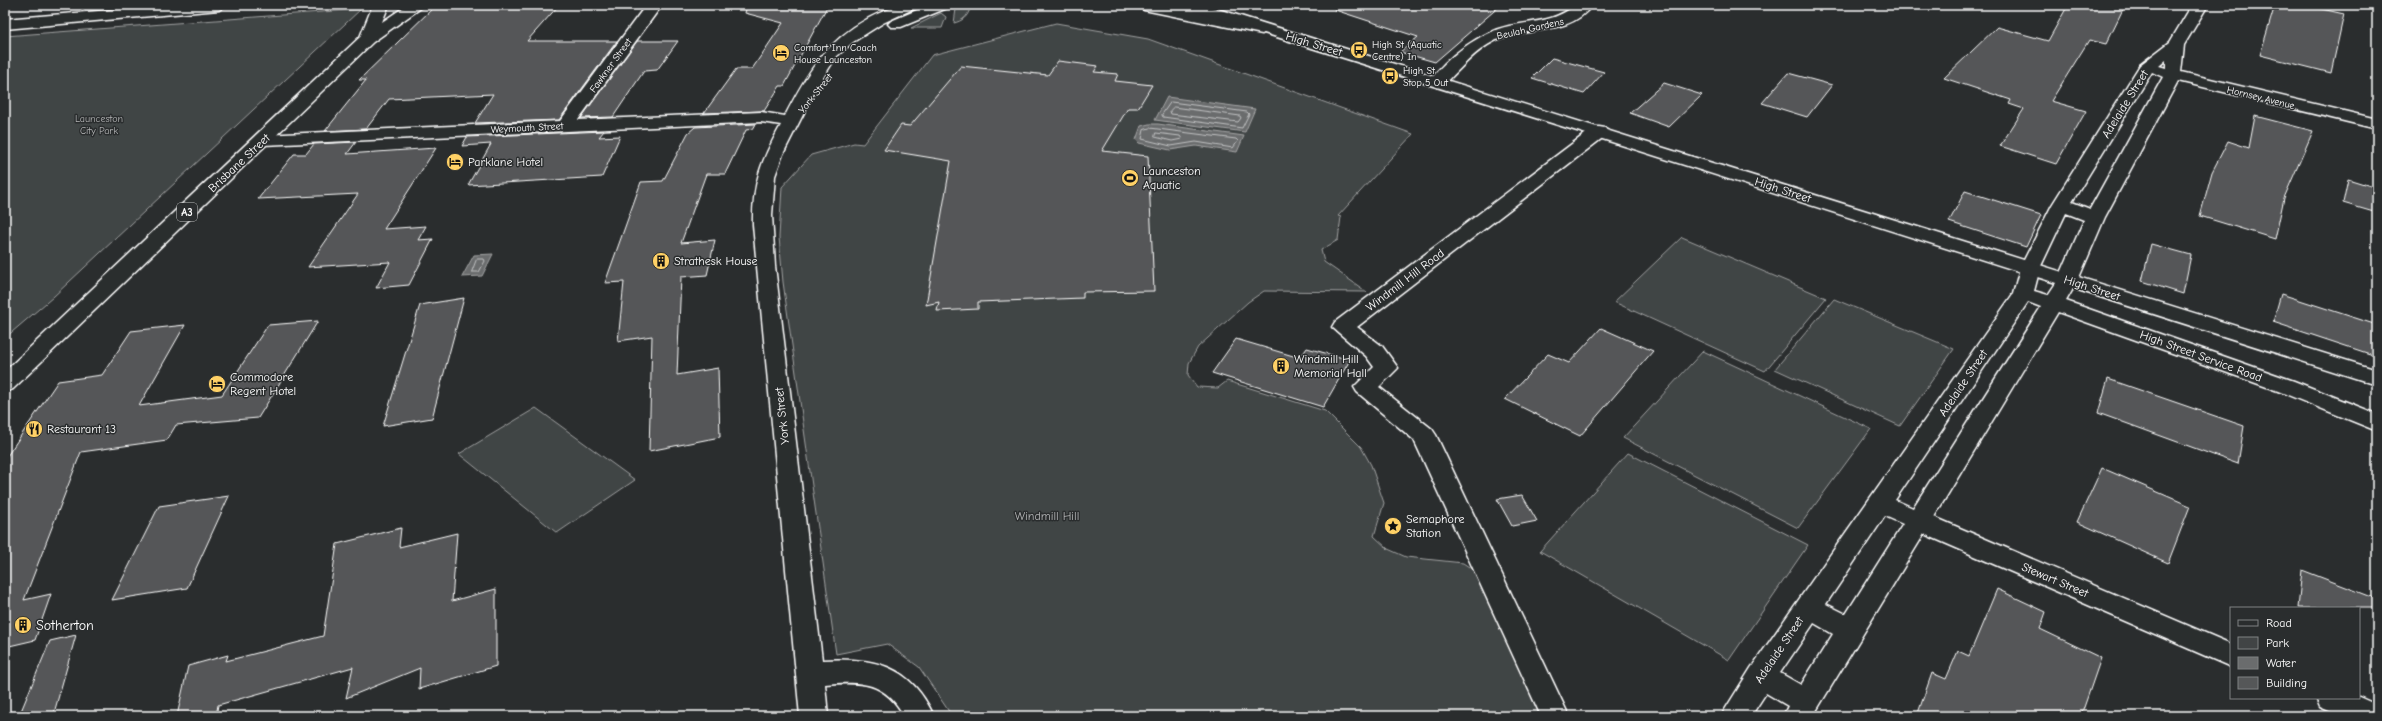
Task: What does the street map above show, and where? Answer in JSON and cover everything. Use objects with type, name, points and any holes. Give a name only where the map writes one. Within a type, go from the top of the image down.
[{"type":"main road","points":[[5,24],[219,5]]},
{"type":"main road","name":"Brisbane Street","points":[[367,39],[381,5]]},
{"type":"main road","name":"Brisbane Street","points":[[5,384],[263,140],[367,39],[417,5]]},
{"type":"main road","name":"Fawkner Street","points":[[566,125],[654,5]]},
{"type":"main road","name":"York Street","points":[[814,716],[762,231],[764,184],[770,163],[791,122],[830,54],[858,31],[910,5]]},
{"type":"main road","name":"York Street","points":[[791,122],[836,67],[867,39],[942,5]]},
{"type":"main road","points":[[1144,5],[1270,31]]},
{"type":"main road","name":"High Street","points":[[1189,5],[1270,31],[1438,81],[2377,378]]},
{"type":"main road","name":"Beulah Gardens","points":[[1438,81],[1488,38],[1514,30],[1558,23],[1572,17],[1584,5]]},
{"type":"main road","name":"Adelaide Street","points":[[1734,716],[2023,294],[2030,268],[2061,205],[2146,68],[2176,45],[2200,5]]},
{"type":"main road","name":"Adelaide Street","points":[[1801,709],[2055,304],[2068,280],[2095,217],[2173,74],[2176,45]]},
{"type":"main road","name":"Hornsey Avenue","points":[[2146,68],[2377,124]]},
{"type":"main road","points":[[2130,94],[2158,102]]},
{"type":"main road","name":"Weymouth Street","points":[[263,140],[761,116],[791,122]]},
{"type":"main road","points":[[2114,121],[2143,130]]},
{"type":"main road","name":"Windmill Hill Road","points":[[1555,716],[1424,435],[1365,387],[1387,368],[1374,351],[1343,327],[1599,132]]},
{"type":"main road","points":[[2092,156],[2123,166]]},
{"type":"main road","points":[[2079,177],[2111,188]]},
{"type":"main road","points":[[2061,205],[2095,217]]},
{"type":"main road","name":"High Street Service Road","points":[[2023,294],[2286,386],[2377,423]]},
{"type":"main road","points":[[1976,364],[2009,377]]},
{"type":"main road","name":"Stewart Street","points":[[1880,504],[2230,656]]},
{"type":"main road","points":[[1808,607],[1851,630]]},
{"type":"main road","points":[[810,674],[863,670],[877,674],[890,680],[905,693],[920,716]]},
{"type":"main road","points":[[1761,676],[1801,709]]},
{"type":"main road","points":[[2332,699],[2372,716]]},
{"type":"green space","points":[[968,5],[970,8],[966,16],[962,20],[954,23],[956,9]]},
{"type":"green space","name":"Launceston City Park","points":[[361,9],[53,297],[5,338],[5,36]]},
{"type":"green space","points":[[941,13],[946,17],[942,28],[911,28]]},
{"type":"green space","name":"Windmill Hill","points":[[1056,23],[1148,39],[1413,134],[1338,216],[1341,217],[1338,240],[1321,250],[1324,262],[1367,292],[1264,291],[1248,302],[1198,347],[1189,363],[1188,375],[1197,387],[1218,388],[1227,381],[1325,411],[1361,447],[1371,465],[1384,503],[1374,536],[1388,549],[1406,557],[1463,563],[1484,577],[1530,674],[1539,716],[952,716],[919,667],[887,644],[836,654],[783,282],[779,237],[782,187],[811,155],[854,143],[863,144],[932,55]]},
{"type":"green space","points":[[1682,237],[1826,298],[1765,371],[1614,302]]},
{"type":"green space","points":[[1834,299],[1954,349],[1900,426],[1775,369]]},
{"type":"green space","points":[[1703,351],[1871,429],[1798,528],[1623,438]]},
{"type":"green space","points":[[536,408],[635,480],[557,533],[459,454]]},
{"type":"green space","points":[[1628,453],[1808,545],[1729,660],[1540,551]]},
{"type":"water","points":[[1167,97],[1255,109],[1245,132],[1155,120]]},
{"type":"water","points":[[1149,124],[1244,136],[1237,152],[1196,146],[1170,150],[1139,143],[1136,140],[1141,126]]},
{"type":"water","points":[[493,254],[482,276],[462,277],[474,255]]},
{"type":"building","points":[[436,5],[559,5],[527,41],[617,41],[559,120],[475,123],[493,94],[389,99],[366,129],[325,131],[366,80],[359,80]]},
{"type":"building","points":[[747,5],[828,5],[784,86],[780,86],[764,111],[704,113],[736,69],[752,69],[783,23],[745,13]]},
{"type":"building","points":[[1336,5],[1501,5],[1435,62],[1400,52],[1418,37],[1335,10]]},
{"type":"building","points":[[2068,5],[2125,5],[2106,44],[2089,40],[2051,101],[2086,111],[2056,164],[2000,146],[2024,109],[2009,104],[2011,100],[1944,78],[1997,27],[2048,41]]},
{"type":"building","points":[[2275,5],[2304,5],[2344,14],[2331,73],[2260,55]]},
{"type":"building","points":[[637,41],[678,41],[657,70],[644,71],[613,117],[581,118]]},
{"type":"building","points":[[1552,58],[1604,72],[1584,94],[1532,78]]},
{"type":"building","points":[[1058,61],[1098,66],[1094,72],[1118,74],[1115,81],[1152,85],[1138,108],[1128,108],[1102,151],[1148,156],[1154,291],[1083,292],[1083,298],[978,302],[978,309],[937,311],[939,302],[926,305],[951,161],[884,150],[901,125],[910,126],[961,66],[1048,75]]},
{"type":"building","points":[[1788,73],[1832,85],[1807,117],[1762,103]]},
{"type":"building","points":[[1664,83],[1702,95],[1669,127],[1630,113]]},
{"type":"building","points":[[2255,116],[2313,131],[2284,198],[2275,239],[2200,216],[2212,172],[2228,141],[2249,148]]},
{"type":"building","points":[[756,124],[753,129],[746,130],[725,174],[706,174],[681,243],[715,240],[707,275],[681,277],[677,375],[718,368],[720,437],[649,451],[652,336],[618,341],[624,282],[605,283],[641,182],[663,181],[688,133],[695,127]]},
{"type":"building","points":[[604,131],[599,137],[620,136],[602,177],[468,185],[491,144],[462,146],[467,137]]},
{"type":"building","points":[[356,142],[347,154],[436,148],[384,229],[426,226],[418,240],[433,239],[409,285],[376,288],[390,262],[308,267],[358,194],[258,199],[294,154],[306,154],[314,144]]},
{"type":"building","points":[[2348,179],[2377,188],[2377,213],[2343,203]]},
{"type":"building","points":[[1965,191],[2041,215],[2026,247],[1949,222]]},
{"type":"building","points":[[2151,244],[2191,255],[2183,294],[2142,281]]},
{"type":"building","points":[[2281,294],[2377,325],[2373,355],[2273,322]]},
{"type":"building","points":[[464,298],[432,418],[383,426],[420,305]]},
{"type":"building","points":[[318,321],[258,418],[176,425],[167,440],[81,452],[24,600],[51,594],[35,640],[5,647],[5,459],[58,381],[102,375],[131,331],[185,325],[139,406],[222,395],[268,325]]},
{"type":"building","points":[[1601,328],[1653,351],[1580,436],[1505,399],[1548,354],[1569,363]]},
{"type":"building","name":"Windmill Hill Memorial Hall","points":[[1236,339],[1300,358],[1307,348],[1350,360],[1323,407],[1212,373]]},
{"type":"building","points":[[2108,379],[2244,426],[2238,464],[2098,413]]},
{"type":"building","points":[[2102,468],[2190,506],[2168,563],[2077,522]]},
{"type":"building","points":[[1522,495],[1537,521],[1512,526],[1497,499]]},
{"type":"building","points":[[229,496],[187,588],[112,600],[159,506]]},
{"type":"building","points":[[401,528],[399,547],[457,533],[452,601],[496,589],[496,666],[419,689],[420,668],[346,698],[353,667],[218,705],[216,716],[177,716],[188,666],[228,655],[226,661],[323,636],[337,544]]},
{"type":"building","points":[[2302,570],[2377,599],[2377,608],[2298,607]]},
{"type":"building","points":[[1997,589],[2046,612],[2040,629],[2101,658],[2081,716],[1917,716],[1932,673],[1946,679],[1958,651],[1969,656]]},
{"type":"building","points":[[76,635],[54,713],[42,716],[19,716],[50,641]]},
{"type":"place","name":"High St (Aquatic Centre) In","points":[[1359,50]]},
{"type":"place","name":"Comfort Inn Coach House Launceston","points":[[781,53]]},
{"type":"place","name":"High St Stop 5 Out","points":[[1390,76]]},
{"type":"place","name":"Parklane Hotel","points":[[455,162]]},
{"type":"place","name":"Launceston Aquatic","points":[[1130,178]]},
{"type":"place","name":"Strathesk House","points":[[661,261]]},
{"type":"place","name":"Windmill Hill Memorial Hall","points":[[1281,366]]},
{"type":"place","name":"Commodore Regent Hotel","points":[[217,384]]},
{"type":"place","name":"Restaurant 13","points":[[34,429]]},
{"type":"place","name":"Semaphore Station","points":[[1393,526]]},
{"type":"place","name":"Sotherton","points":[[23,625]]}]
